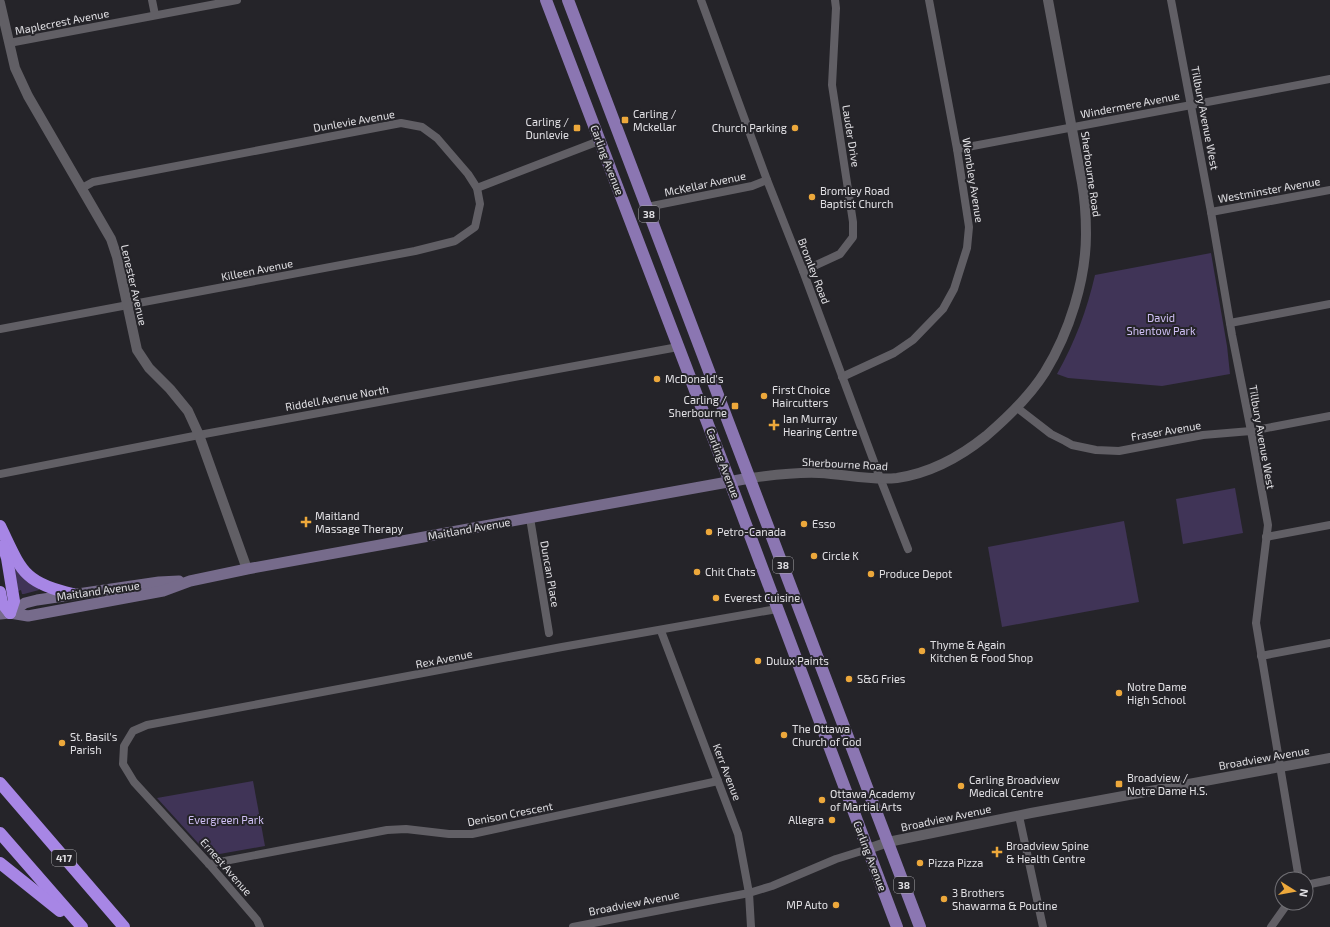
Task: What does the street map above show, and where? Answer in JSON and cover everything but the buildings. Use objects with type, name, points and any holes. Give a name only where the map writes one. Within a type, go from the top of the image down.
[{"type":"highway","points":[[0,526],[18,564],[30,577],[45,587],[73,594]]},
{"type":"highway","points":[[0,535],[7,558],[14,601],[5,613]]},
{"type":"highway","points":[[0,592],[5,613]]},
{"type":"highway","name":"417","points":[[0,783],[124,927]]},
{"type":"highway","points":[[0,833],[81,927]]},
{"type":"highway","points":[[0,863],[81,927]]},
{"type":"main road","name":"Carling Avenue","points":[[546,0],[730,482],[897,927]]},
{"type":"main road","name":"Carling Avenue","points":[[568,0],[920,927]]},
{"type":"main road","name":"Maitland Avenue","points":[[5,613],[28,616],[163,591],[190,581],[247,569],[750,478]]},
{"type":"main road","name":"Maitland Avenue","points":[[5,613],[25,603],[73,594],[159,582],[190,581]]},
{"type":"street","points":[[152,0],[155,15]]},
{"type":"street","name":"Maplecrest Avenue","points":[[9,43],[237,0]]},
{"type":"street","name":"Bromley Road","points":[[701,0],[767,180],[908,549]]},
{"type":"street","name":"Lauder Drive","points":[[803,271],[840,254],[853,237],[853,222],[832,85],[836,8],[835,0]]},
{"type":"street","name":"Wembley Avenue","points":[[842,377],[894,353],[912,340],[943,309],[954,289],[967,248],[969,227],[957,148],[929,0]]},
{"type":"street","name":"Sherbourne Road","points":[[750,478],[786,474],[819,473],[868,479],[917,474],[942,465],[971,448],[996,428],[1016,407],[1045,372],[1070,320],[1079,290],[1086,236],[1086,211],[1082,183],[1048,0]]},
{"type":"street","name":"Tillbury Avenue West","points":[[1171,0],[1190,105],[1212,212],[1230,323],[1268,525],[1256,623],[1299,871]]},
{"type":"street","name":"Lenester Avenue","points":[[0,3],[16,68],[28,96],[111,239],[117,257],[138,350],[149,368],[170,389],[188,411],[199,435],[247,569]]},
{"type":"street","name":"Windermere Avenue","points":[[957,148],[1330,79]]},
{"type":"street","name":"Dunlevie Avenue","points":[[82,188],[93,182],[402,123],[422,127],[438,138],[468,174],[477,188]]},
{"type":"street","points":[[477,188],[599,141]]},
{"type":"street","name":"McKellar Avenue","points":[[647,207],[752,186],[767,180]]},
{"type":"street","name":"Killeen Avenue","points":[[0,329],[415,251],[455,241],[475,227],[480,204],[477,188]]},
{"type":"street","name":"Westminster Avenue","points":[[1212,212],[1330,190]]},
{"type":"street","points":[[1230,323],[1330,304]]},
{"type":"street","name":"Riddell Avenue North","points":[[0,474],[199,435],[678,348]]},
{"type":"street","name":"Fraser Avenue","points":[[1016,407],[1051,434],[1072,445],[1096,450],[1119,451],[1203,435],[1251,431],[1330,416]]},
{"type":"street","name":"Duncan Place","points":[[530,518],[549,633]]},
{"type":"street","points":[[1266,537],[1330,525]]},
{"type":"street","name":"Rex Avenue","points":[[124,746],[133,731],[147,725],[562,647],[661,631],[777,609]]},
{"type":"street","name":"Kerr Avenue","points":[[661,631],[738,834],[750,893],[751,927]]},
{"type":"street","points":[[1261,656],[1330,643]]},
{"type":"street","name":"Ernest Avenue","points":[[124,746],[123,764],[134,782],[209,864],[257,920],[260,927]]},
{"type":"street","name":"Broadview Avenue","points":[[574,927],[750,893],[772,886],[836,859],[888,842],[1330,758]]},
{"type":"street","name":"Denison Crescent","points":[[209,864],[387,830],[406,828],[449,834],[472,834],[718,781]]},
{"type":"street","points":[[1019,816],[1043,927]]},
{"type":"street","points":[[1314,883],[1330,880]]},
{"type":"street","points":[[1271,927],[1282,911]]},
{"type":"green space","name":"David Shentow Park","points":[[1211,253],[1227,346],[1230,374],[1162,386],[1068,378],[1057,374],[1080,326],[1095,275]]},
{"type":"green space","points":[[1235,488],[1243,533],[1183,544],[1176,499]]},
{"type":"green space","points":[[1124,521],[1139,602],[1002,627],[988,547]]},
{"type":"green space","points":[[14,567],[39,586],[39,590],[24,594],[22,594],[21,590],[18,591]]},
{"type":"green space","name":"Evergreen Park","points":[[253,781],[265,846],[214,855],[208,854],[157,798]]},
{"type":"place","name":"Carling / Mckellar","points":[[625,120]]},
{"type":"place","name":"Carling / Dunlevie","points":[[577,128]]},
{"type":"place","name":"Church Parking","points":[[795,128]]},
{"type":"place","name":"Bromley Road Baptist Church","points":[[812,197]]},
{"type":"place","name":"McDonald's","points":[[657,379]]},
{"type":"place","name":"First Choice Haircutters","points":[[764,396]]},
{"type":"place","name":"Carling / Sherbourne","points":[[735,406]]},
{"type":"place","name":"Ian Murray Hearing Centre","points":[[774,425]]},
{"type":"place","name":"Maitland Massage Therapy","points":[[306,522]]},
{"type":"place","name":"Esso","points":[[804,524]]},
{"type":"place","name":"Petro-Canada","points":[[709,532]]},
{"type":"place","name":"Circle K","points":[[814,556]]},
{"type":"place","name":"Chit Chats","points":[[697,572]]},
{"type":"place","name":"Produce Depot","points":[[871,574]]},
{"type":"place","name":"Everest Cuisine","points":[[716,598]]},
{"type":"place","name":"Thyme & Again Kitchen & Food Shop","points":[[922,651]]},
{"type":"place","name":"Dulux Paints","points":[[758,661]]},
{"type":"place","name":"S&G Fries","points":[[849,679]]},
{"type":"place","name":"Notre Dame High School","points":[[1119,693]]},
{"type":"place","name":"The Ottawa Church of God","points":[[784,735]]},
{"type":"place","name":"St. Basil's Parish","points":[[62,743]]},
{"type":"place","name":"Broadview / Notre Dame H.S.","points":[[1119,784]]},
{"type":"place","name":"Carling Broadview Medical Centre","points":[[961,786]]},
{"type":"place","name":"Ottawa Academy of Martial Arts","points":[[822,800]]},
{"type":"place","name":"Allegra","points":[[832,820]]},
{"type":"place","name":"Broadview Spine & Health Centre","points":[[997,852]]},
{"type":"place","name":"Pizza Pizza","points":[[920,863]]},
{"type":"place","name":"3 Brothers Shawarma & Poutine","points":[[944,899]]},
{"type":"place","name":"MP Auto","points":[[836,905]]}]
